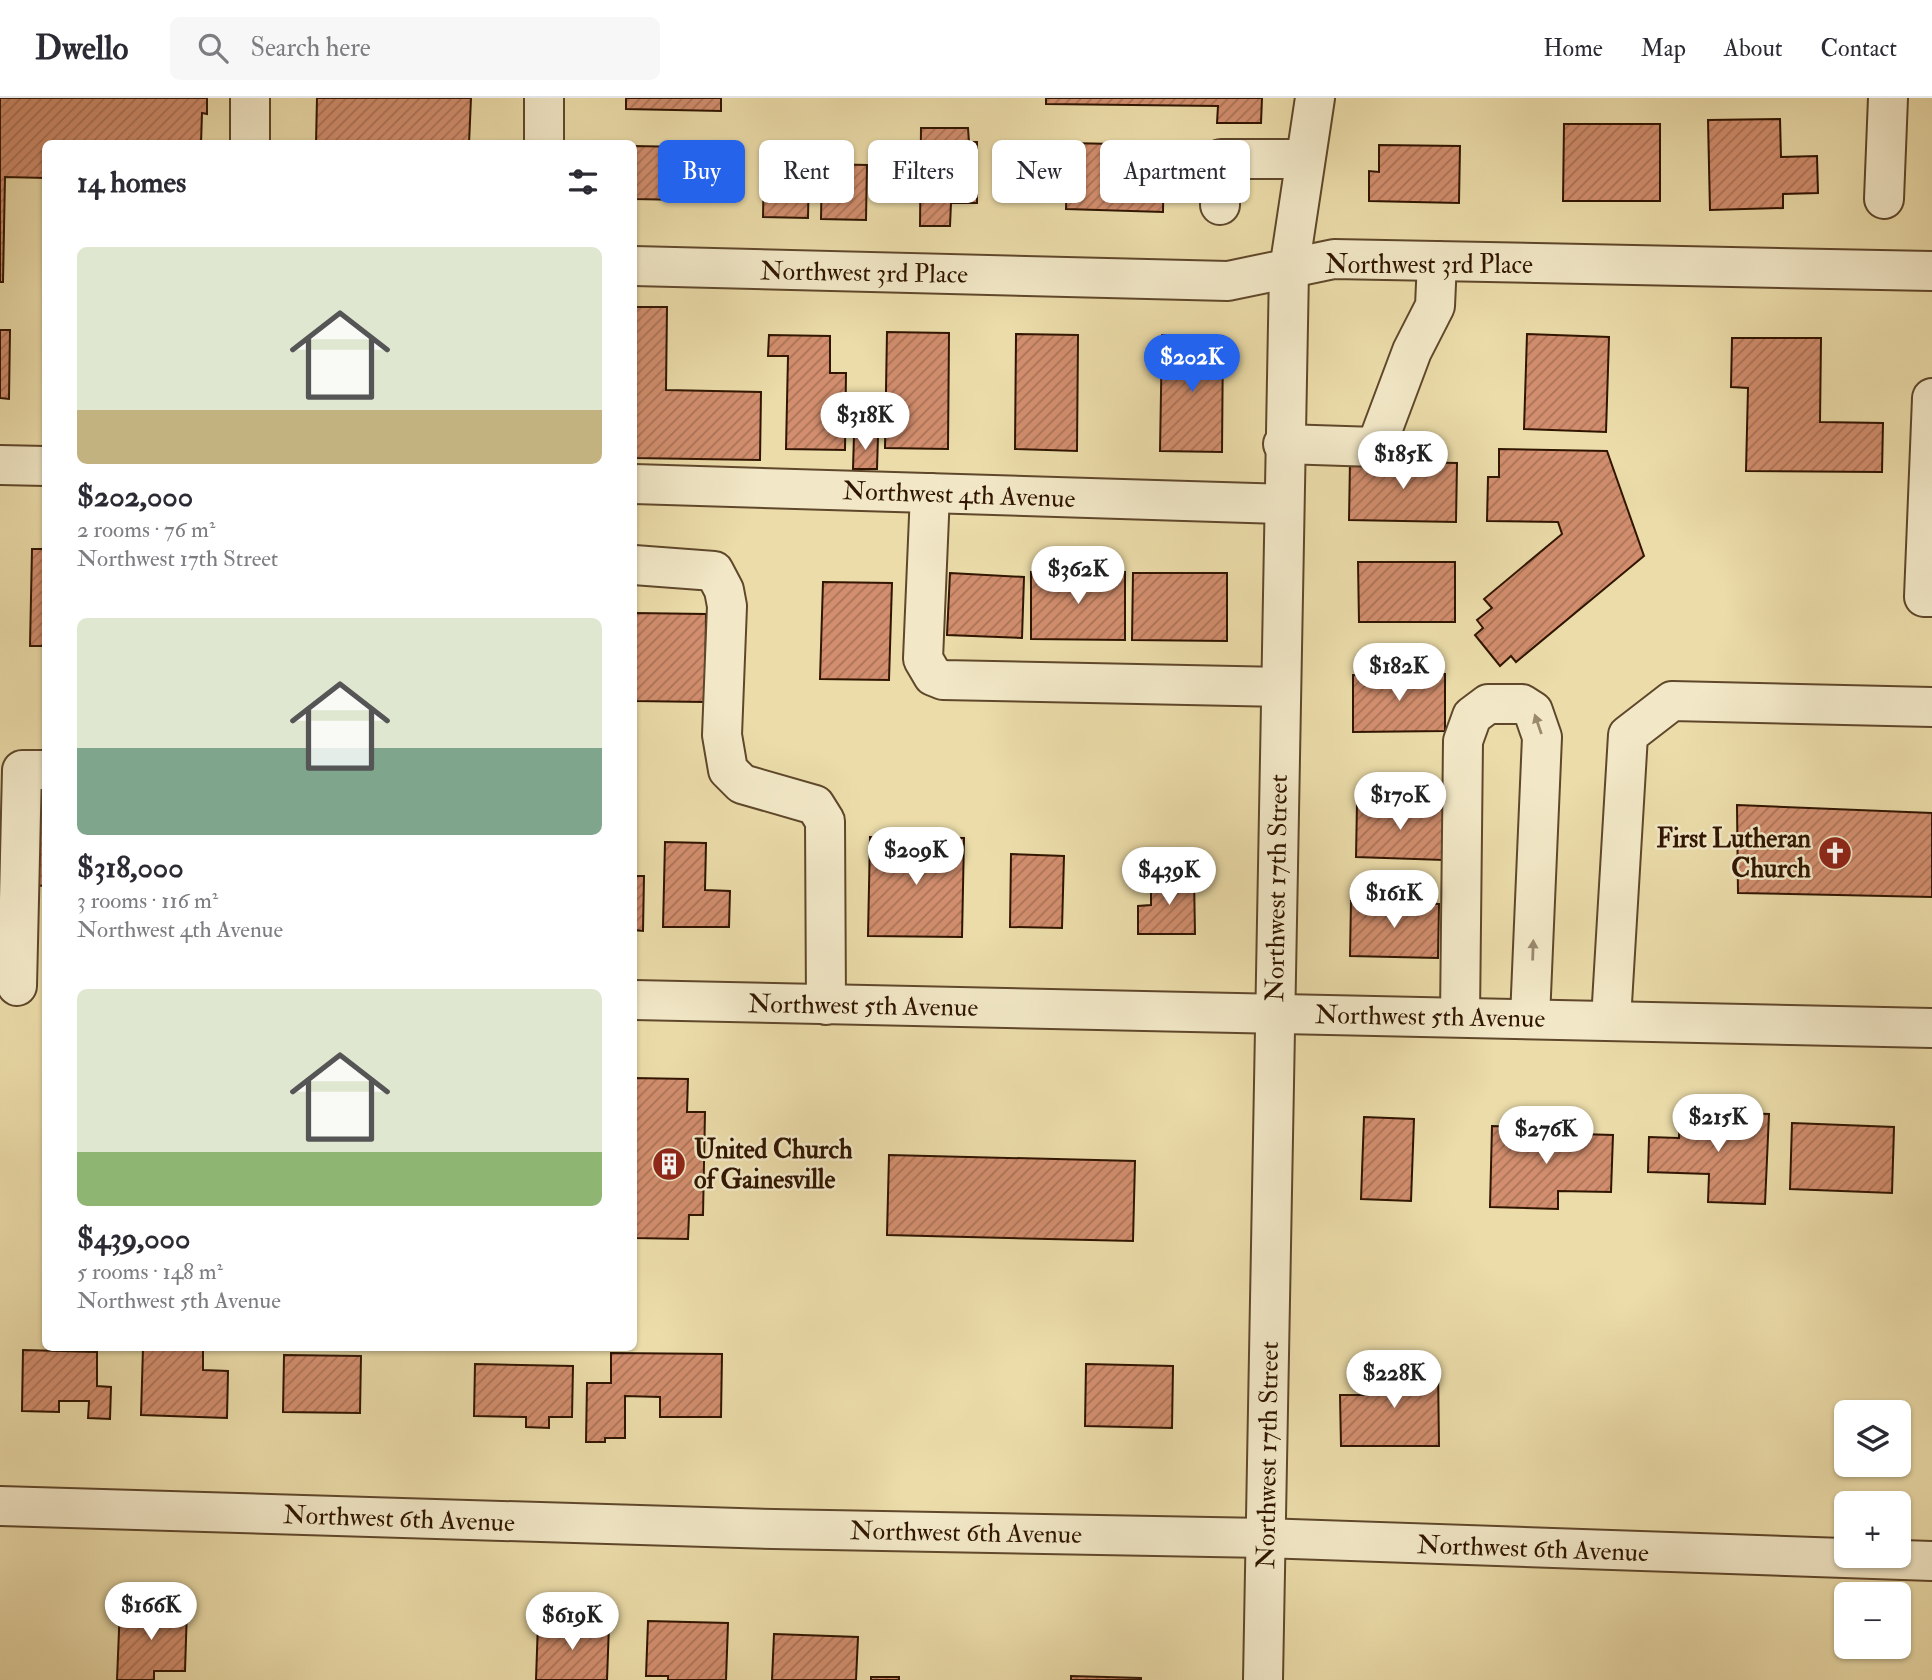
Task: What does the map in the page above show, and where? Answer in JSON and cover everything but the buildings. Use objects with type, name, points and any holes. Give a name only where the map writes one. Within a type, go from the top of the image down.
[{"type":"street","points":[[250,98],[250,140]]},
{"type":"street","points":[[544,98],[544,140]]},
{"type":"street","name":"Northwest 17th Street","points":[[1263,1680],[1283,444],[1289,270],[1315,98]]},
{"type":"street","points":[[1884,199],[1888,98]]},
{"type":"street","points":[[1220,205],[1221,159],[1305,159]]},
{"type":"street","name":"Northwest 3rd Place","points":[[637,266],[1228,281],[1334,259],[1932,271]]},
{"type":"street","points":[[1283,444],[1376,447],[1412,351],[1435,306],[1437,261]]},
{"type":"street","points":[[1932,398],[1924,597],[1932,597]]},
{"type":"street","points":[[0,465],[42,466]]},
{"type":"street","name":"Northwest 4th Avenue","points":[[637,484],[1284,504]]},
{"type":"street","points":[[930,493],[923,659],[933,676],[943,680],[1280,687]]},
{"type":"street","points":[[637,565],[714,570],[724,590],[727,606],[722,735],[728,770],[742,784],[814,805],[825,821],[826,1005]]},
{"type":"street","points":[[1611,1020],[1628,735],[1672,701],[1932,707]]},
{"type":"street","points":[[1460,1017],[1463,741],[1472,716],[1488,704],[1522,704],[1533,711],[1542,737],[1530,1018]]},
{"type":"street","points":[[21,986],[22,770],[42,770]]},
{"type":"street","name":"Northwest 5th Avenue","points":[[637,1000],[1932,1028]]},
{"type":"street","name":"Northwest 6th Avenue","points":[[0,1506],[788,1529],[1266,1538],[1932,1561]]},
{"type":"place","name":"First Lutheran Church","points":[[1835,853]]},
{"type":"place","name":"United Church of Gainesville","points":[[669,1164]]}]
